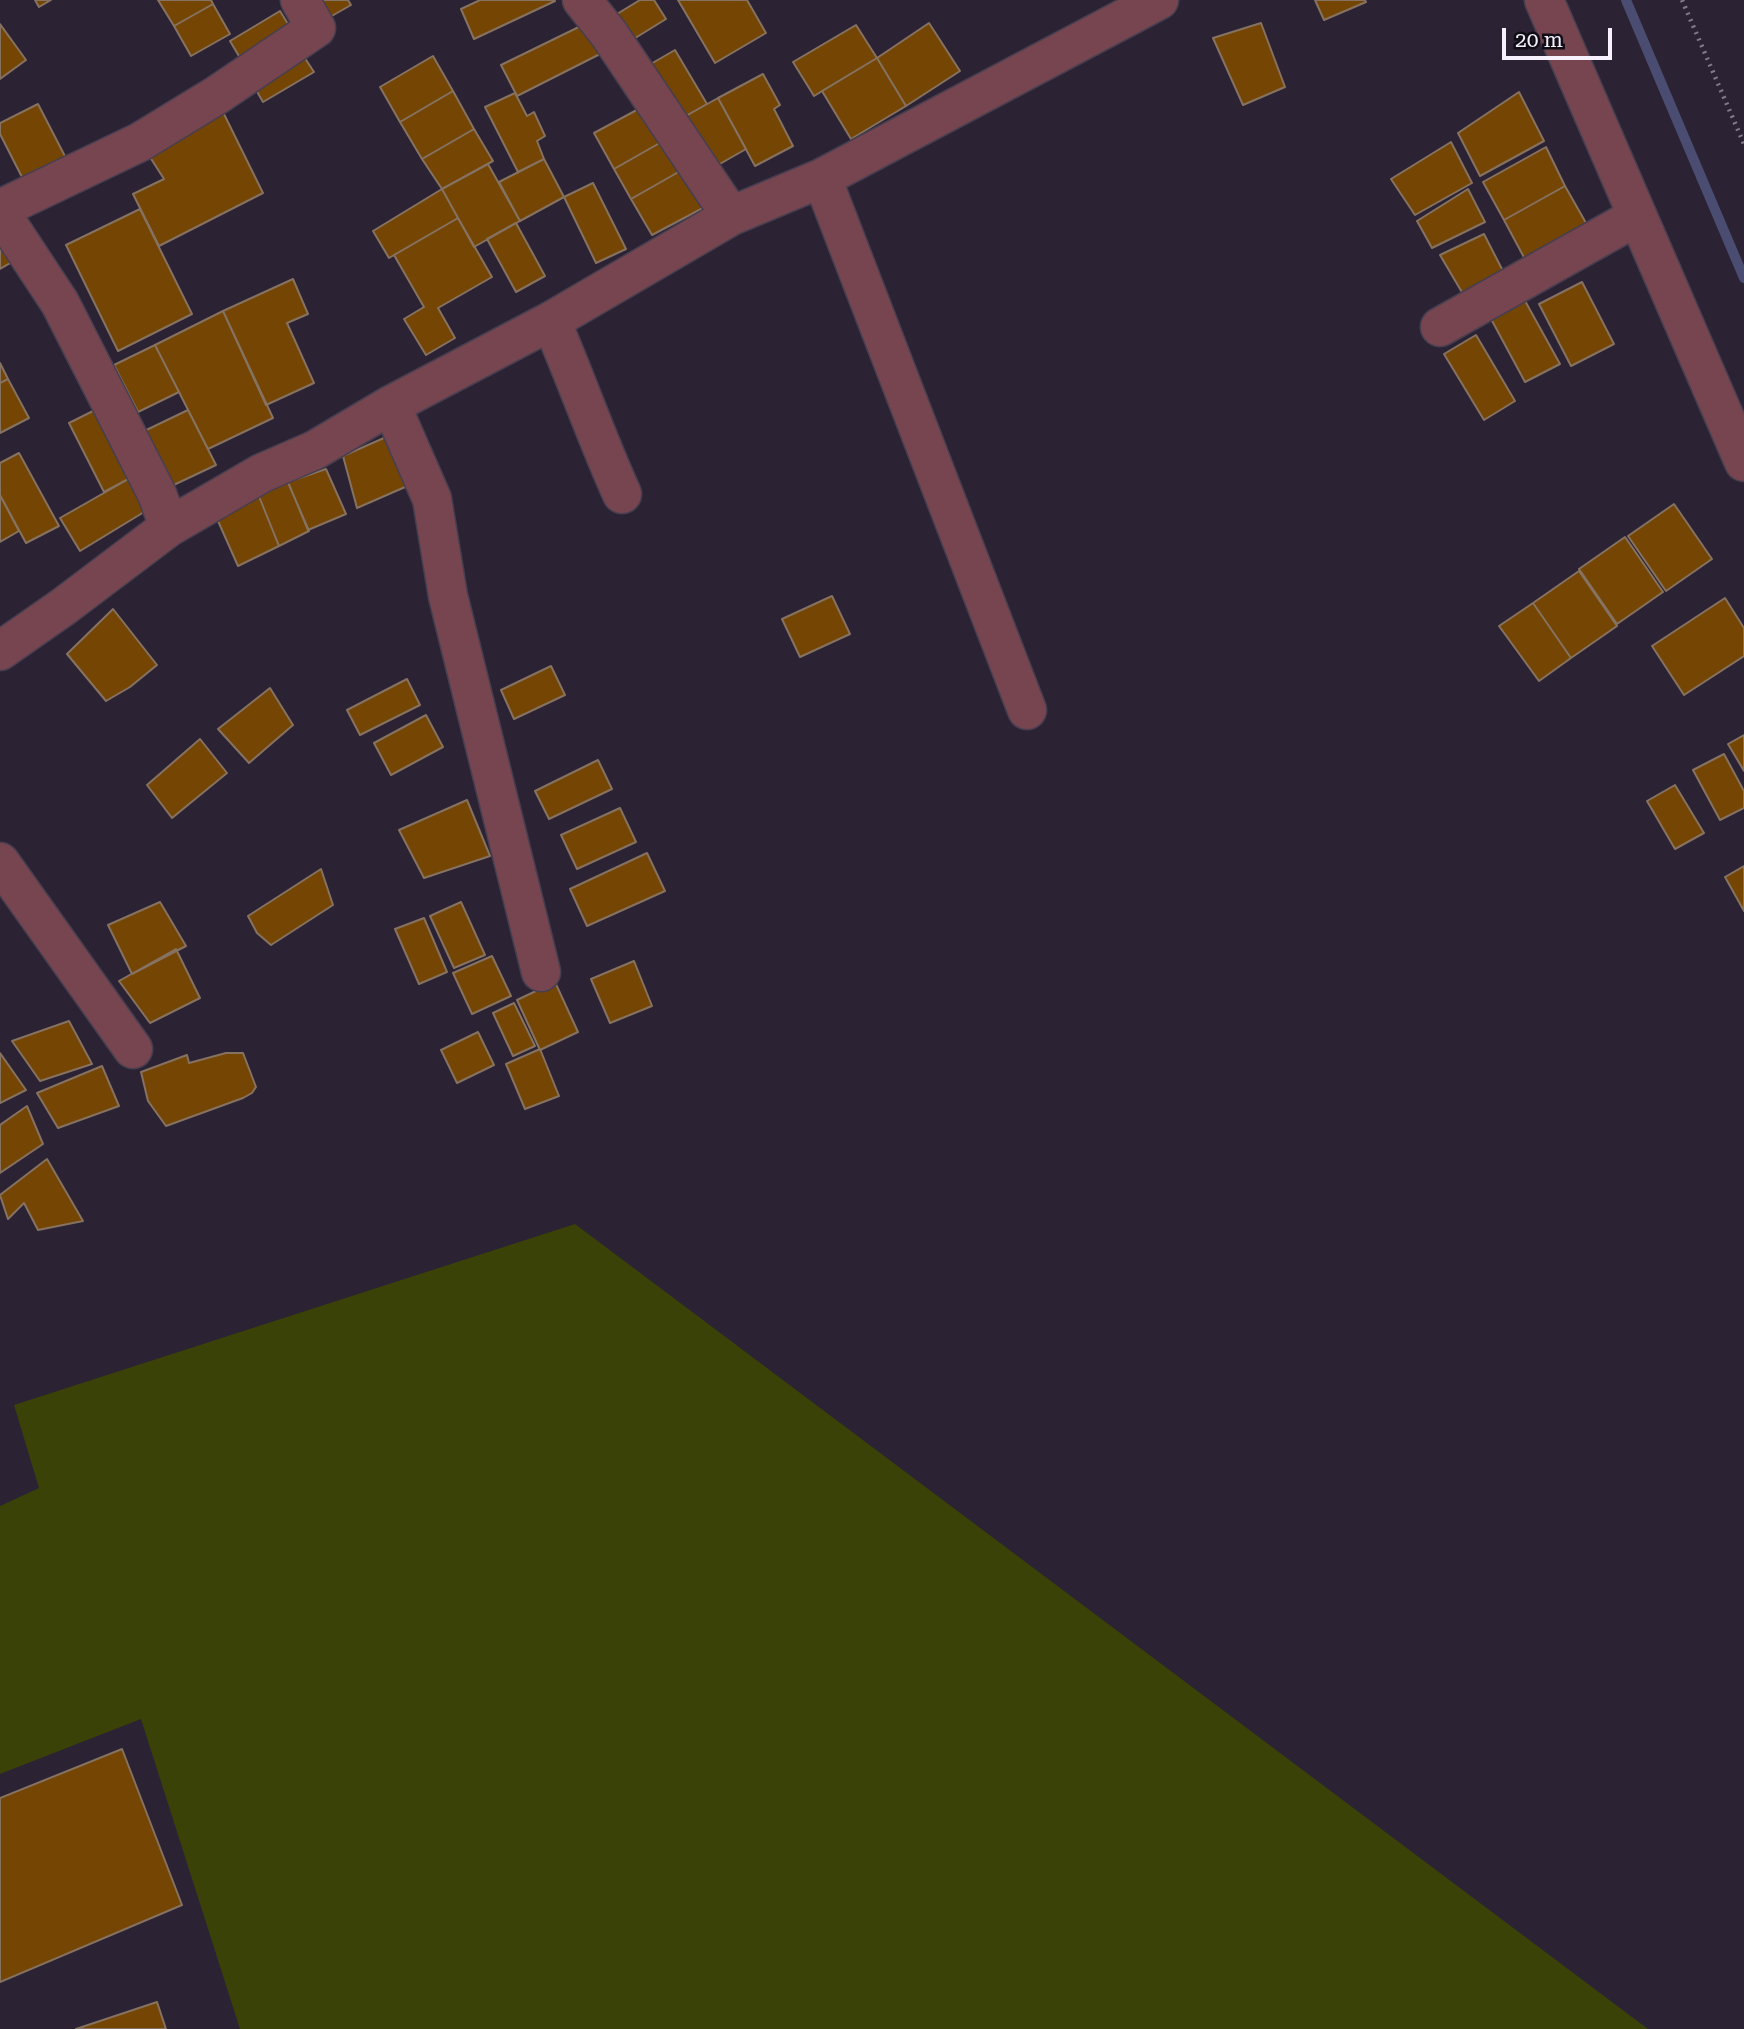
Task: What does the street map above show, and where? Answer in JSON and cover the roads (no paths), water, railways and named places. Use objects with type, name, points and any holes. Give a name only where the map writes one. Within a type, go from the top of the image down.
[{"type":"street","points":[[169,527],[157,494],[60,303],[0,210],[140,142],[316,28],[300,0]]},
{"type":"street","points":[[582,0],[609,34],[731,216]]},
{"type":"street","points":[[0,651],[169,527],[262,473],[315,450],[391,405],[551,321],[731,216],[822,178],[1158,0]]},
{"type":"street","points":[[1544,0],[1744,462]]},
{"type":"street","points":[[822,178],[1027,710]]},
{"type":"street","points":[[1440,327],[1636,217]]},
{"type":"street","points":[[551,321],[577,382],[597,441],[622,494]]},
{"type":"street","points":[[391,405],[432,499],[448,596],[541,972]]},
{"type":"street","points":[[0,862],[133,1049]]},
{"type":"waterway","points":[[1626,0],[1744,278]]}]
